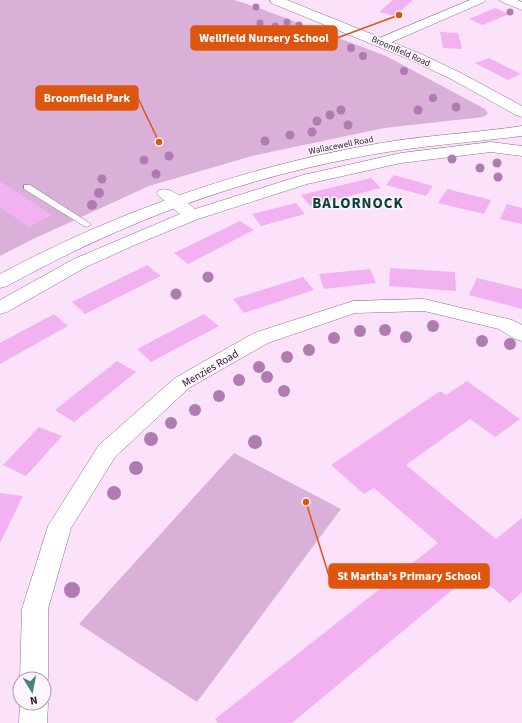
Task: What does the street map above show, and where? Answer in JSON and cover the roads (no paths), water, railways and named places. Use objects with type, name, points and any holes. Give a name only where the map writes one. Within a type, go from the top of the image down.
[{"type":"street","name":"Broomfield Road","points":[[276,0],[381,42],[456,76],[522,112]]},
{"type":"street","points":[[381,42],[480,0]]},
{"type":"street","points":[[506,0],[522,6]]},
{"type":"street","name":"Wallacewell Road","points":[[0,282],[23,269],[170,197],[236,170],[367,140],[417,132],[503,123],[522,117]]},
{"type":"street","name":"Wallacewell Road","points":[[0,267],[87,224],[170,197],[335,156],[445,138],[522,131]]},
{"type":"street","points":[[0,308],[80,263],[131,240],[192,215],[303,180],[401,158],[490,147],[522,151]]},
{"type":"street","points":[[170,197],[192,215]]},
{"type":"street","name":"Menzies Road","points":[[34,671],[35,609],[60,526],[107,451],[182,383],[261,338],[353,307],[424,305],[506,324],[522,334]]},
{"type":"street","points":[[33,723],[34,711]]},
{"type":"lane","points":[[27,187],[87,224]]},
{"type":"place","name":"Wellfield Nursery School","points":[[399,15]]},
{"type":"place","name":"Broomfield Park","points":[[159,142]]},
{"type":"place","name":"St Martha's Primary School","points":[[306,502]]},
{"type":"district","name":"BALORNOCK","points":[[358,203]]}]
